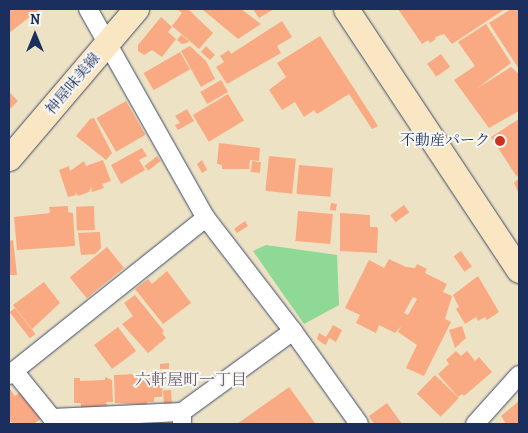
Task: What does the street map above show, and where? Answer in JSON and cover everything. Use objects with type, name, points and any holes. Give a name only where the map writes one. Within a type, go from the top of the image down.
[{"type":"street","points":[[88,9],[206,218],[293,331],[359,424]]},
{"type":"street","name":"神屋味美線","points":[[9,158],[136,9]]},
{"type":"street","points":[[346,9],[519,270]]},
{"type":"street","points":[[206,218],[12,373],[52,418],[182,418],[293,331]]},
{"type":"street","points":[[475,424],[519,375]]},
{"type":"green space","points":[[266,245],[337,255],[339,305],[304,324],[253,251]]},
{"type":"building","points":[[9,9],[40,9],[9,33]]},
{"type":"building","points":[[177,9],[188,9],[213,33],[199,49],[172,26],[182,13]]},
{"type":"building","points":[[202,9],[241,9],[261,24],[238,39]]},
{"type":"building","points":[[253,9],[274,9],[259,18]]},
{"type":"building","points":[[398,9],[505,9],[452,44],[444,34],[435,37],[436,39],[430,43],[428,40],[422,44]]},
{"type":"building","points":[[511,9],[519,9],[519,69],[489,23]]},
{"type":"building","points":[[161,17],[172,27],[168,32],[176,39],[162,57],[152,50],[144,55],[138,51],[138,45]]},
{"type":"building","points":[[282,21],[292,37],[277,46],[281,53],[227,84],[216,67],[224,62],[220,56],[229,50],[231,54]]},
{"type":"building","points":[[486,24],[511,63],[476,89],[511,67],[519,74],[519,111],[489,128],[454,80],[475,66],[458,42]]},
{"type":"building","points":[[181,35],[189,41],[187,43],[182,44],[177,40]]},
{"type":"building","points":[[320,36],[378,126],[372,129],[349,94],[317,114],[314,110],[304,117],[295,102],[282,110],[269,90],[286,77],[277,63]]},
{"type":"building","points":[[190,46],[206,61],[215,79],[201,87],[181,51]]},
{"type":"building","points":[[206,46],[215,55],[210,60],[201,52]]},
{"type":"building","points":[[180,52],[190,69],[154,90],[144,73]]},
{"type":"building","points":[[441,54],[450,67],[436,77],[427,64]]},
{"type":"building","points":[[221,80],[228,92],[207,104],[200,92]]},
{"type":"building","points":[[9,92],[18,101],[9,110]]},
{"type":"building","points":[[228,94],[244,121],[209,142],[193,115]]},
{"type":"building","points":[[126,101],[146,135],[116,152],[97,118]]},
{"type":"building","points":[[187,109],[194,121],[178,130],[175,125],[180,123],[175,116]]},
{"type":"building","points":[[94,118],[112,153],[106,160],[76,136],[90,119]]},
{"type":"building","points":[[519,119],[519,175],[517,177],[491,137]]},
{"type":"building","points":[[219,143],[260,148],[259,161],[250,160],[249,169],[222,169],[222,165],[217,164]]},
{"type":"building","points":[[142,148],[147,156],[139,160],[145,170],[121,184],[111,165]]},
{"type":"building","points":[[157,156],[161,161],[148,171],[145,166]]},
{"type":"building","points":[[269,156],[296,159],[292,194],[265,191]]},
{"type":"building","points":[[103,160],[111,181],[102,184],[104,188],[92,192],[91,187],[89,192],[78,196],[75,192],[76,195],[68,197],[59,170],[69,166],[70,171],[84,161],[86,166]]},
{"type":"building","points":[[202,160],[207,170],[202,173],[197,164]]},
{"type":"building","points":[[252,161],[261,162],[260,173],[251,172]]},
{"type":"building","points":[[299,165],[333,168],[330,197],[296,194]]},
{"type":"building","points":[[519,178],[519,194],[514,183]]},
{"type":"building","points":[[331,203],[337,204],[336,211],[330,210]]},
{"type":"building","points":[[404,205],[409,212],[396,222],[390,215]]},
{"type":"building","points":[[68,206],[68,212],[73,213],[75,246],[17,250],[14,217],[50,213],[49,207]]},
{"type":"building","points":[[94,206],[95,230],[77,231],[76,207]]},
{"type":"building","points":[[298,211],[333,214],[330,244],[295,241]]},
{"type":"building","points":[[340,213],[370,215],[370,227],[377,227],[378,230],[377,253],[340,251]]},
{"type":"building","points":[[245,221],[248,226],[237,233],[234,229]]},
{"type":"building","points":[[100,232],[101,248],[95,254],[81,255],[78,233]]},
{"type":"building","points":[[13,240],[17,275],[9,275],[9,241]]},
{"type":"building","points":[[107,247],[124,268],[87,298],[70,277]]},
{"type":"building","points":[[461,251],[472,267],[465,272],[454,256]]},
{"type":"building","points":[[389,259],[406,267],[415,268],[417,264],[427,269],[425,273],[447,284],[443,292],[452,296],[445,319],[451,322],[424,376],[406,368],[417,345],[398,332],[401,326],[395,333],[379,325],[376,333],[356,323],[360,315],[345,308],[369,260],[384,268]],"holes":[[[413,297],[417,299],[408,315],[404,313]]]},
{"type":"building","points":[[167,271],[191,303],[163,324],[135,289],[148,279],[152,284]]},
{"type":"building","points":[[478,276],[499,312],[487,320],[485,317],[478,321],[476,317],[465,324],[456,309],[459,307],[453,295]]},
{"type":"building","points":[[44,282],[60,303],[32,329],[13,305]]},
{"type":"building","points":[[135,295],[164,331],[162,333],[166,338],[148,353],[122,324],[133,316],[124,303]]},
{"type":"building","points":[[15,308],[35,334],[30,338],[9,312]]},
{"type":"building","points":[[333,325],[342,330],[336,342],[329,338],[326,345],[317,339],[319,333],[326,337]]},
{"type":"building","points":[[462,326],[466,338],[455,348],[449,330]]},
{"type":"building","points":[[118,327],[136,351],[112,369],[94,345]]},
{"type":"building","points":[[456,351],[461,356],[467,351],[475,361],[479,357],[492,372],[464,396],[462,394],[458,397],[438,374],[449,364],[446,360]]},
{"type":"building","points":[[169,363],[169,369],[160,369],[160,364]]},
{"type":"building","points":[[163,373],[162,397],[154,397],[154,402],[147,402],[147,405],[115,403],[114,375]]},
{"type":"building","points":[[435,375],[459,398],[441,417],[417,394]]},
{"type":"building","points":[[105,377],[112,380],[113,402],[106,402],[107,407],[81,408],[81,403],[74,403],[74,378],[80,378],[80,381],[105,380]]},
{"type":"building","points":[[289,387],[315,423],[237,424]]},
{"type":"building","points":[[9,388],[15,396],[22,391],[43,417],[34,424],[14,424],[9,421]]},
{"type":"building","points":[[171,390],[172,404],[164,405],[163,391]]},
{"type":"building","points":[[519,401],[519,424],[506,424],[501,416]]},
{"type":"building","points":[[387,403],[402,424],[374,424],[369,416]]},
{"type":"building","points":[[153,418],[170,418],[170,424],[153,424]]},
{"type":"place","name":"不動産パーク","points":[[500,141]]},
{"type":"district","name":"六軒屋町一丁目","points":[[191,380]]}]
